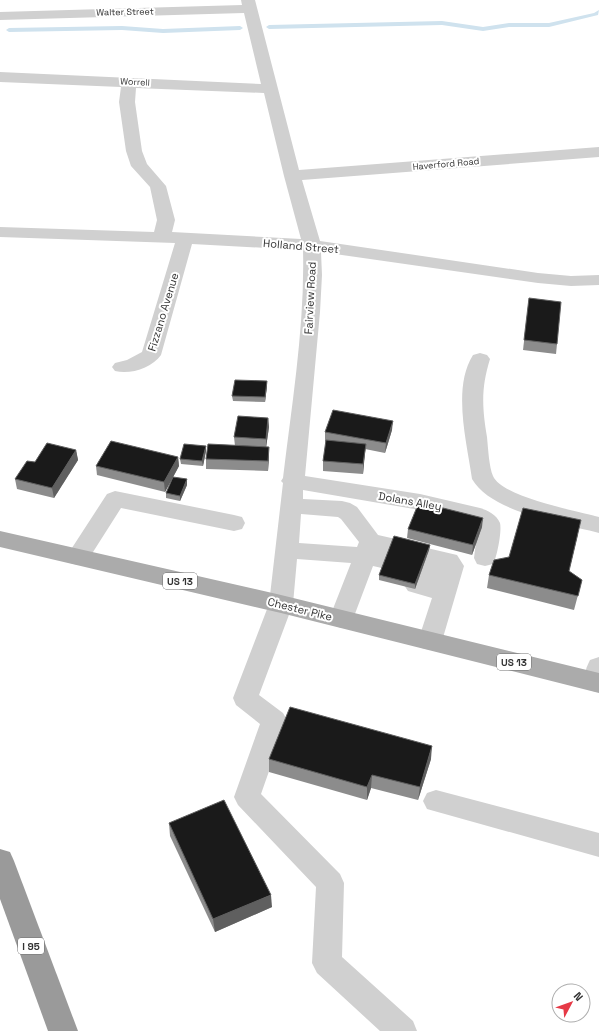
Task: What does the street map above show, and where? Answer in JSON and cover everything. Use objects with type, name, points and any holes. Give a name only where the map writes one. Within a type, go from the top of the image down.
[{"type":"highway","name":"I 95","points":[[0,860],[62,1031]]},
{"type":"main road","name":"Chester Pike","points":[[0,539],[281,604],[430,641],[598,677]]},
{"type":"street","points":[[28,14],[37,0]]},
{"type":"street","name":"Walter Street","points":[[0,16],[249,4]]},
{"type":"street","name":"Fairview Road","points":[[249,4],[292,176],[312,245],[313,275],[311,312],[292,481],[281,604],[245,698],[274,720],[247,797],[330,883],[327,962],[402,1031]]},
{"type":"street","name":"Worrell","points":[[0,77],[270,89]]},
{"type":"street","points":[[129,82],[127,102],[134,151],[139,166],[158,186],[166,220],[162,237]]},
{"type":"street","name":"Haverford Road","points":[[292,176],[599,152]]},
{"type":"street","name":"Holland Street","points":[[0,232],[162,237],[312,245],[538,278],[599,280]]},
{"type":"street","name":"Fizzano Avenue","points":[[122,367],[131,367],[141,363],[151,355],[185,238]]},
{"type":"street","points":[[480,359],[474,379],[472,410],[483,480],[495,491],[523,505],[599,525]]},
{"type":"street","name":"Dolans Alley","points":[[292,481],[420,502],[480,516],[489,524],[485,558]]},
{"type":"street","points":[[78,557],[115,500],[234,523]]},
{"type":"street","points":[[290,506],[342,509],[349,513],[376,558]]},
{"type":"street","points":[[286,550],[376,558]]},
{"type":"street","points":[[341,619],[376,558]]},
{"type":"street","points":[[430,641],[453,566],[449,561],[422,570],[447,585]]},
{"type":"street","points":[[436,801],[599,845]]},
{"type":"building","points":[[529,298],[561,302],[557,344],[524,340]]},
{"type":"building","points":[[235,380],[267,381],[265,397],[232,396]]},
{"type":"building","points":[[333,410],[393,421],[386,443],[325,432]]},
{"type":"building","points":[[238,416],[268,418],[266,439],[234,437]]},
{"type":"building","points":[[326,440],[366,444],[363,464],[323,461]]},
{"type":"building","points":[[111,441],[178,457],[164,482],[96,466]]},
{"type":"building","points":[[47,443],[76,450],[52,488],[15,479],[27,461],[35,462]]},
{"type":"building","points":[[184,444],[206,446],[202,461],[180,459]]},
{"type":"building","points":[[208,444],[269,447],[268,461],[206,459]]},
{"type":"building","points":[[173,477],[187,479],[180,496],[166,493]]},
{"type":"building","points":[[419,502],[483,518],[473,545],[408,529]]},
{"type":"building","points":[[523,508],[581,520],[569,571],[582,580],[578,596],[489,575],[494,560],[509,557]]},
{"type":"building","points":[[394,536],[430,545],[415,584],[379,575]]},
{"type":"building","points":[[290,707],[432,746],[420,787],[372,775],[367,787],[269,759]]},
{"type":"building","points":[[224,800],[271,895],[213,919],[169,823]]},
{"type":"waterway","points":[[269,27],[442,23],[483,29],[509,25],[549,25],[599,12]]},
{"type":"waterway","points":[[9,30],[122,28],[163,31],[240,28]]}]
